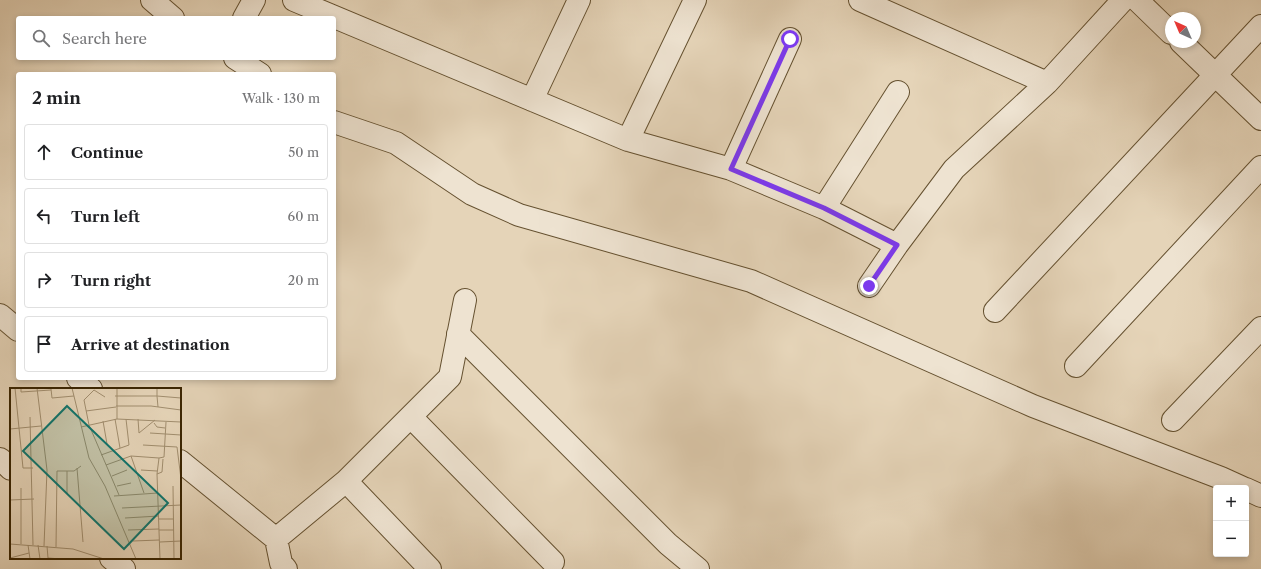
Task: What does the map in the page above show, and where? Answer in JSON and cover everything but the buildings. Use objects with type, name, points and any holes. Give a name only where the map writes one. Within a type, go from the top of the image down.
[{"type":"street","points":[[152,0],[172,16]]},
{"type":"street","points":[[245,16],[254,0]]},
{"type":"street","points":[[294,0],[332,16]]},
{"type":"street","points":[[532,100],[579,0]]},
{"type":"street","points":[[628,140],[695,0]]},
{"type":"street","points":[[860,0],[1047,83]]},
{"type":"street","points":[[869,286],[897,245],[954,169],[1047,83],[1123,0]]},
{"type":"street","points":[[1137,0],[1165,27]]},
{"type":"street","points":[[336,18],[628,140],[731,169],[824,208],[897,245]]},
{"type":"street","points":[[995,311],[1214,74],[1261,26]]},
{"type":"street","points":[[731,169],[790,39]]},
{"type":"street","points":[[1187,48],[1261,119]]},
{"type":"street","points":[[238,60],[257,72]]},
{"type":"street","points":[[824,208],[898,92]]},
{"type":"street","points":[[336,123],[396,143],[472,194],[519,215],[751,281],[1033,406],[1236,485]]},
{"type":"street","points":[[1076,366],[1261,167]]},
{"type":"street","points":[[276,539],[346,481],[450,377],[465,300]]},
{"type":"street","points":[[0,315],[16,328]]},
{"type":"street","points":[[1173,420],[1261,328]]},
{"type":"street","points":[[458,334],[668,544],[698,569]]},
{"type":"street","points":[[80,380],[90,388]]},
{"type":"street","points":[[411,417],[553,562]]},
{"type":"street","points":[[0,459],[10,468]]},
{"type":"street","points":[[181,462],[276,539],[281,563],[286,569]]},
{"type":"street","points":[[346,481],[430,569]]},
{"type":"street","points":[[1249,490],[1261,496]]},
{"type":"street","points":[[112,559],[124,569]]},
{"type":"route","points":[[790,39],[731,169],[824,208],[897,245],[869,286]]}]
